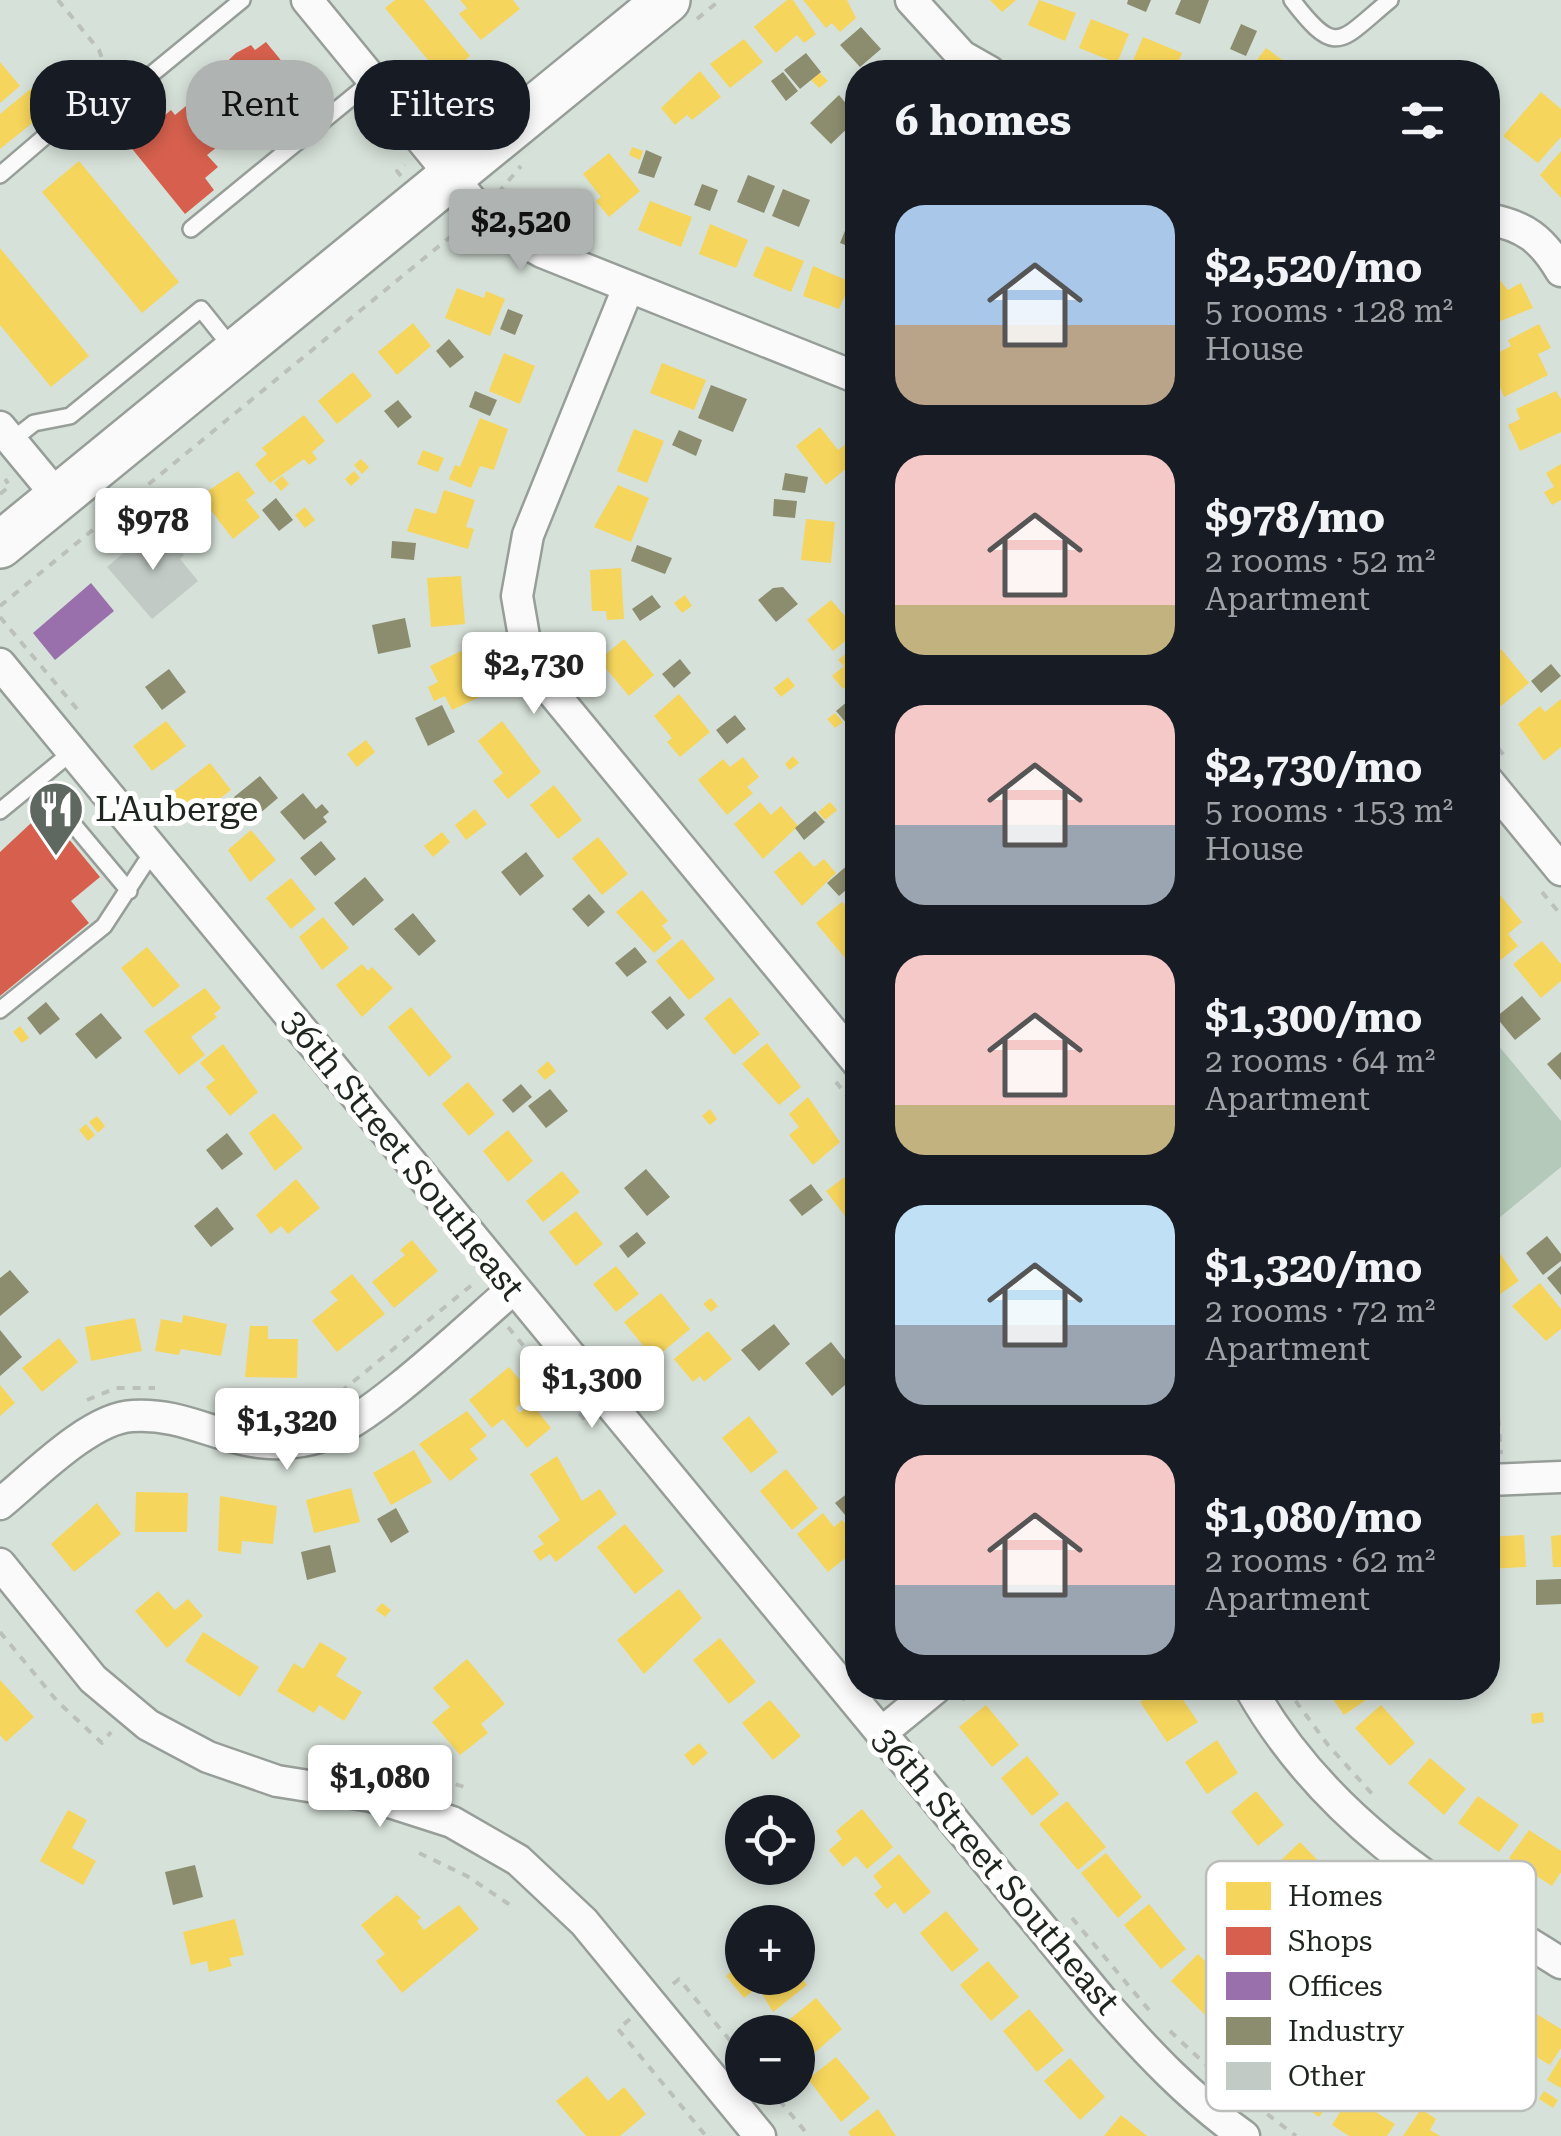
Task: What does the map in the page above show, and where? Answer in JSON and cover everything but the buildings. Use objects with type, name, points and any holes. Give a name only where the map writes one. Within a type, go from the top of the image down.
[{"type":"main road","points":[[0,545],[667,0]]},
{"type":"street","points":[[307,0],[356,60]]},
{"type":"street","points":[[910,0],[969,60]]},
{"type":"street","points":[[429,150],[488,222],[542,252],[845,373]]},
{"type":"street","points":[[1500,221],[1544,242],[1561,271]]},
{"type":"street","points":[[628,288],[528,536],[517,596],[525,642],[544,682],[844,1068]]},
{"type":"street","points":[[6,434],[58,497]]},
{"type":"street","name":"36th Street Southeast","points":[[0,664],[845,1690]]},
{"type":"street","points":[[1500,796],[1561,870]]},
{"type":"street","points":[[0,1504],[92,1430],[130,1416],[175,1422],[238,1442],[278,1444],[329,1434],[370,1407],[513,1289]]},
{"type":"street","points":[[1500,1472],[1561,1477]]},
{"type":"street","points":[[0,1564],[93,1679],[148,1725],[208,1757],[277,1782],[371,1796],[452,1822],[518,1860],[584,1922],[760,2136]]},
{"type":"street","name":"36th Street Southeast","points":[[854,1700],[1154,2060],[1206,2109]]},
{"type":"street","points":[[881,1733],[921,1700]]},
{"type":"street","points":[[1258,1700],[1318,1784],[1404,1861]]},
{"type":"street","points":[[1536,1948],[1561,1963]]},
{"type":"street","name":"36th Street Southeast","points":[[1208,2111],[1244,2136]]},
{"type":"lane","points":[[166,62],[242,0]]},
{"type":"lane","points":[[1292,0],[1316,31],[1334,39],[1344,38],[1390,0]]},
{"type":"lane","points":[[190,229],[354,95]]},
{"type":"lane","points":[[0,175],[30,149]]},
{"type":"lane","points":[[6,434],[34,423],[70,416],[201,309],[236,352]]},
{"type":"lane","points":[[0,811],[72,752]]},
{"type":"lane","points":[[37,781],[129,890]]},
{"type":"lane","points":[[0,1010],[104,926],[154,851]]},
{"type":"path","points":[[58,0],[100,50],[103,60]]},
{"type":"path","points":[[397,170],[405,164]]},
{"type":"path","points":[[440,223],[451,237]]},
{"type":"path","points":[[0,606],[465,225]]},
{"type":"path","points":[[0,471],[10,486],[0,494]]},
{"type":"path","points":[[0,617],[77,709]]},
{"type":"path","points":[[273,1415],[317,1405],[337,1395],[473,1284]]},
{"type":"path","points":[[73,1408],[116,1388],[169,1390]]},
{"type":"path","points":[[0,1632],[57,1701],[102,1743]]},
{"type":"path","points":[[1295,1700],[1328,1746],[1376,1798]]},
{"type":"path","points":[[340,1764],[381,1762],[468,1788]]},
{"type":"path","points":[[419,1854],[468,1876],[513,1907]]},
{"type":"path","points":[[1069,1914],[1206,2065]]},
{"type":"path","points":[[679,1979],[725,2034]]},
{"type":"path","points":[[618,2029],[706,2136]]},
{"type":"path","points":[[784,2105],[810,2136]]},
{"type":"path","points":[[1264,2111],[1296,2136]]},
{"type":"green space","points":[[1500,1047],[1561,1121],[1561,1167],[1500,1217]]},
{"type":"place","name":"L'Auberge","points":[[56,858]]}]
